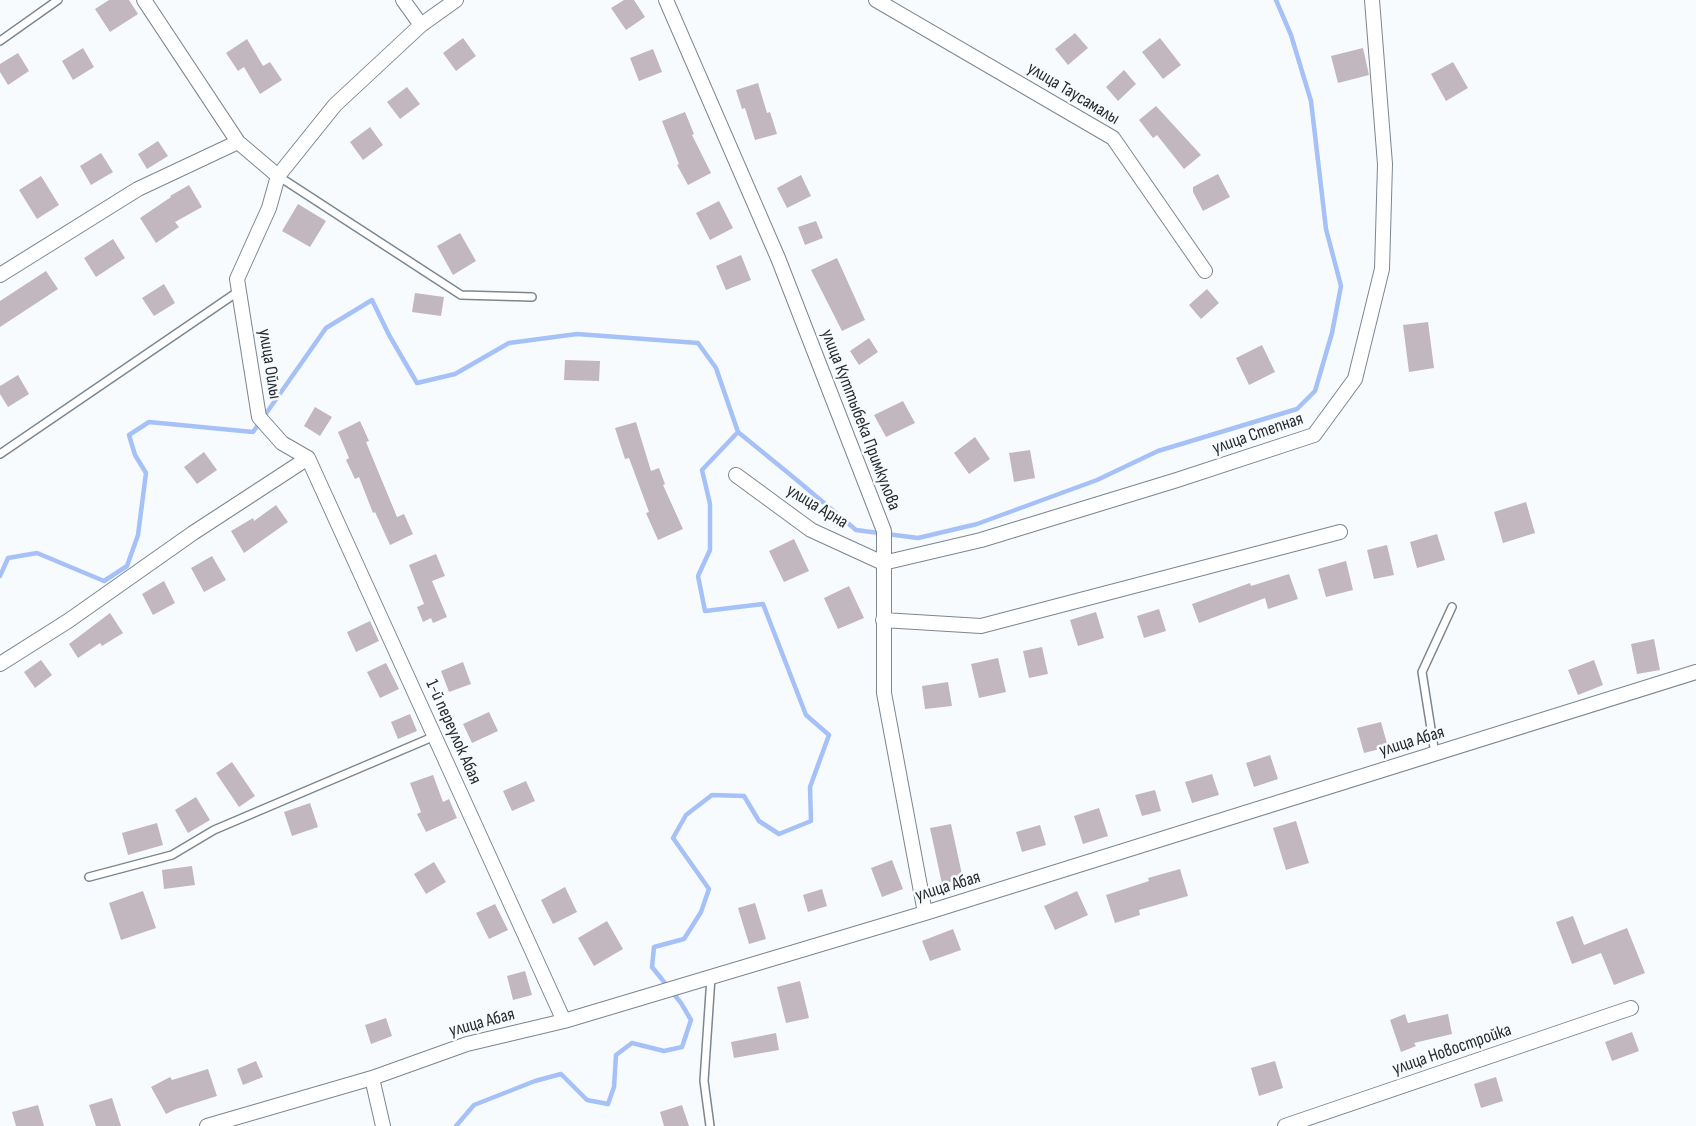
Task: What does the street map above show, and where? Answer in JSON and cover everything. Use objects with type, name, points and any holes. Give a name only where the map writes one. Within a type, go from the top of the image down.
[{"type":"street","points":[[144,0],[238,142],[278,176]]},
{"type":"street","points":[[404,0],[421,25]]},
{"type":"street","name":"улица Ойлы","points":[[308,458],[282,443],[259,417],[237,279],[269,208],[278,176],[335,105],[421,25],[456,0]]},
{"type":"street","name":"улица Куттыбека Примкулова","points":[[666,0],[778,258],[884,531],[884,693],[925,913]]},
{"type":"street","name":"улица Таусамалы","points":[[876,0],[1113,138],[1205,271]]},
{"type":"street","name":"улица Степная","points":[[883,563],[981,540],[1314,435],[1355,379],[1382,269],[1385,164],[1372,0]]},
{"type":"street","points":[[0,275],[138,189],[238,142]]},
{"type":"street","points":[[0,664],[68,621],[192,533],[308,458]]},
{"type":"street","name":"1-й переулок Абая","points":[[308,458],[564,1021]]},
{"type":"street","name":"улица Арна","points":[[736,475],[811,530],[883,563]]},
{"type":"street","points":[[883,620],[981,626],[1340,532]]},
{"type":"street","name":"улица Абая","points":[[207,1126],[372,1078],[467,1044],[564,1021],[925,913],[1696,672]]},
{"type":"street","name":"улица Новостройка","points":[[1285,1126],[1631,1008]]},
{"type":"street","points":[[372,1078],[383,1126]]},
{"type":"lane","points":[[0,41],[58,0]]},
{"type":"lane","points":[[278,176],[461,295],[532,297]]},
{"type":"lane","points":[[0,454],[239,291]]},
{"type":"lane","points":[[1435,754],[1422,672],[1452,607]]},
{"type":"lane","points":[[89,877],[172,855],[214,830],[435,736]]},
{"type":"lane","points":[[710,1126],[704,1081],[711,977]]},
{"type":"building","points":[[109,0],[129,0],[138,14],[110,32],[95,9]]},
{"type":"building","points":[[624,0],[634,0],[645,17],[626,30],[611,8]]},
{"type":"building","points":[[1075,33],[1088,48],[1068,65],[1055,49]]},
{"type":"building","points":[[463,38],[476,56],[456,71],[443,53]]},
{"type":"building","points":[[1160,38],[1181,65],[1163,79],[1142,52]]},
{"type":"building","points":[[247,39],[263,66],[270,62],[282,80],[260,94],[244,67],[238,71],[226,53]]},
{"type":"building","points":[[83,48],[94,67],[73,80],[62,61]]},
{"type":"building","points":[[1363,48],[1369,75],[1338,83],[1331,56]]},
{"type":"building","points":[[653,49],[662,72],[639,81],[630,58]]},
{"type":"building","points":[[18,53],[29,71],[8,85],[0,72],[0,64]]},
{"type":"building","points":[[1453,62],[1468,88],[1446,101],[1431,74]]},
{"type":"building","points":[[1124,70],[1136,84],[1118,101],[1106,87]]},
{"type":"building","points":[[758,83],[767,113],[770,112],[777,134],[755,140],[745,108],[742,109],[736,90]]},
{"type":"building","points":[[407,87],[420,104],[400,119],[387,102]]},
{"type":"building","points":[[1156,106],[1201,155],[1184,169],[1157,135],[1153,138],[1139,120]]},
{"type":"building","points":[[685,112],[694,134],[692,135],[711,173],[688,185],[677,165],[679,164],[662,121]]},
{"type":"building","points":[[370,127],[383,145],[363,160],[350,142]]},
{"type":"building","points":[[158,141],[168,156],[147,169],[138,154]]},
{"type":"building","points":[[101,153],[113,172],[91,185],[80,166]]},
{"type":"building","points":[[1218,174],[1230,197],[1203,211],[1193,192],[1193,187]]},
{"type":"building","points":[[801,175],[811,196],[787,208],[777,188]]},
{"type":"building","points":[[41,176],[59,205],[37,219],[19,190]]},
{"type":"building","points":[[189,185],[202,207],[175,222],[179,227],[156,243],[140,218]]},
{"type":"building","points":[[719,201],[733,228],[710,240],[696,213]]},
{"type":"building","points":[[298,204],[326,221],[310,247],[282,231]]},
{"type":"building","points":[[816,221],[823,238],[805,245],[798,227]]},
{"type":"building","points":[[460,233],[476,261],[453,275],[437,246]]},
{"type":"building","points":[[113,239],[125,258],[96,277],[84,258]]},
{"type":"building","points":[[741,255],[751,280],[726,290],[716,266]]},
{"type":"building","points":[[837,258],[865,320],[842,331],[811,270]]},
{"type":"building","points":[[46,271],[58,289],[0,327],[0,301]]},
{"type":"building","points":[[164,284],[175,303],[154,316],[142,298]]},
{"type":"building","points":[[1207,289],[1219,303],[1201,319],[1189,305]]},
{"type":"building","points":[[415,293],[444,297],[441,316],[412,312]]},
{"type":"building","points":[[1428,322],[1434,368],[1409,372],[1403,325]]},
{"type":"building","points":[[869,338],[878,352],[859,365],[850,351]]},
{"type":"building","points":[[1262,345],[1275,372],[1249,385],[1236,358]]},
{"type":"building","points":[[565,360],[600,361],[599,381],[564,380]]},
{"type":"building","points":[[18,375],[29,394],[8,407],[0,394],[0,386]]},
{"type":"building","points":[[903,401],[915,423],[886,437],[874,415]]},
{"type":"building","points":[[315,407],[332,417],[320,436],[304,426]]},
{"type":"building","points":[[360,421],[369,441],[366,442],[397,517],[404,514],[413,534],[390,545],[375,512],[373,513],[359,477],[355,479],[346,460],[349,458],[338,432]]},
{"type":"building","points":[[636,422],[651,471],[659,468],[665,484],[663,485],[683,529],[658,540],[646,513],[649,512],[629,458],[625,459],[615,428]]},
{"type":"building","points":[[975,437],[990,459],[969,474],[954,453]]},
{"type":"building","points":[[1030,450],[1035,478],[1014,482],[1009,453]]},
{"type":"building","points":[[204,452],[217,470],[197,484],[184,467]]},
{"type":"building","points":[[1526,502],[1535,533],[1503,543],[1494,512]]},
{"type":"building","points":[[276,505],[288,522],[244,553],[231,531],[253,518],[254,521]]},
{"type":"building","points":[[1437,534],[1445,560],[1417,568],[1410,542]]},
{"type":"building","points":[[794,539],[809,571],[784,582],[769,551]]},
{"type":"building","points":[[1387,545],[1394,575],[1374,579],[1367,550]]},
{"type":"building","points":[[436,554],[445,576],[432,581],[447,617],[433,623],[431,618],[423,622],[417,607],[424,604],[409,565]]},
{"type":"building","points":[[212,556],[226,580],[204,592],[191,568]]},
{"type":"building","points":[[1346,561],[1353,590],[1326,597],[1318,569]]},
{"type":"building","points":[[1289,574],[1298,599],[1268,609],[1265,598],[1199,623],[1192,604],[1250,583],[1251,586]]},
{"type":"building","points":[[164,581],[175,603],[153,615],[142,594]]},
{"type":"building","points":[[849,586],[864,618],[838,629],[824,598]]},
{"type":"building","points":[[1159,609],[1166,631],[1144,638],[1137,616]]},
{"type":"building","points":[[1096,612],[1104,638],[1078,646],[1070,620]]},
{"type":"building","points":[[110,613],[123,633],[102,646],[100,643],[78,658],[69,644]]},
{"type":"building","points":[[370,621],[379,641],[356,652],[347,632]]},
{"type":"building","points":[[1654,639],[1660,670],[1637,674],[1631,644]]},
{"type":"building","points":[[1042,647],[1048,674],[1029,678],[1023,651]]},
{"type":"building","points":[[998,658],[1006,692],[979,698],[971,664]]},
{"type":"building","points":[[41,660],[52,675],[35,688],[24,672]]},
{"type":"building","points":[[1594,660],[1603,685],[1578,695],[1568,670]]},
{"type":"building","points":[[463,662],[471,684],[449,692],[441,671]]},
{"type":"building","points":[[386,663],[399,689],[380,698],[367,672]]},
{"type":"building","points":[[948,682],[952,706],[925,709],[922,686]]},
{"type":"building","points":[[489,712],[498,731],[472,743],[463,724]]},
{"type":"building","points":[[410,714],[417,731],[398,739],[391,722]]},
{"type":"building","points":[[1381,722],[1388,747],[1364,753],[1357,728]]},
{"type":"building","points":[[1270,755],[1278,779],[1254,787],[1246,763]]},
{"type":"building","points":[[232,762],[255,796],[239,807],[216,773]]},
{"type":"building","points":[[1212,774],[1219,795],[1192,803],[1185,782]]},
{"type":"building","points":[[433,775],[443,802],[449,799],[457,818],[426,832],[417,814],[421,812],[410,783]]},
{"type":"building","points":[[526,781],[535,801],[512,811],[503,791]]},
{"type":"building","points":[[1155,790],[1161,811],[1142,816],[1135,795]]},
{"type":"building","points":[[196,797],[210,820],[188,833],[175,810]]},
{"type":"building","points":[[310,803],[318,827],[292,836],[284,812]]},
{"type":"building","points":[[1099,808],[1108,836],[1083,844],[1074,816]]},
{"type":"building","points":[[1296,821],[1309,863],[1286,870],[1273,828]]},
{"type":"building","points":[[157,823],[163,845],[128,855],[122,833]]},
{"type":"building","points":[[951,824],[963,879],[942,884],[930,828]]},
{"type":"building","points":[[1040,825],[1046,845],[1022,852],[1016,832]]},
{"type":"building","points":[[892,860],[903,889],[882,897],[871,868]]},
{"type":"building","points":[[434,862],[446,882],[426,894],[414,874]]},
{"type":"building","points":[[192,866],[195,885],[164,889],[162,870]]},
{"type":"building","points":[[1180,869],[1188,896],[1139,910],[1140,915],[1115,923],[1106,895],[1149,881],[1148,878]]},
{"type":"building","points":[[565,887],[577,912],[553,924],[541,900]]},
{"type":"building","points":[[822,889],[827,906],[808,912],[803,895]]},
{"type":"building","points":[[143,891],[156,928],[121,940],[109,903]]},
{"type":"building","points":[[1077,891],[1088,915],[1055,930],[1044,906]]},
{"type":"building","points":[[755,903],[766,939],[749,944],[738,908]]},
{"type":"building","points":[[495,904],[508,930],[489,939],[476,913]]},
{"type":"building","points":[[1573,916],[1584,945],[1627,928],[1645,973],[1614,985],[1601,953],[1572,964],[1556,922]]},
{"type":"building","points":[[607,921],[623,949],[594,966],[578,938]]},
{"type":"building","points":[[953,929],[961,950],[930,961],[922,941]]},
{"type":"building","points":[[525,971],[532,995],[513,1000],[507,976]]},
{"type":"building","points":[[800,981],[809,1018],[786,1023],[777,987]]},
{"type":"building","points":[[1405,1014],[1408,1023],[1448,1014],[1452,1034],[1414,1043],[1416,1046],[1401,1052],[1390,1020]]},
{"type":"building","points":[[386,1018],[392,1036],[371,1044],[365,1025]]},
{"type":"building","points":[[1632,1032],[1639,1051],[1612,1061],[1605,1042]]},
{"type":"building","points":[[776,1033],[779,1050],[734,1058],[731,1042]]},
{"type":"building","points":[[256,1061],[263,1077],[243,1085],[237,1069]]},
{"type":"building","points":[[1275,1061],[1283,1088],[1259,1096],[1251,1068]]},
{"type":"building","points":[[208,1069],[217,1096],[166,1114],[151,1087],[170,1077],[172,1080]]},
{"type":"building","points":[[1496,1077],[1503,1101],[1481,1108],[1474,1084]]},
{"type":"building","points":[[112,1098],[121,1126],[96,1126],[89,1105]]},
{"type":"building","points":[[38,1105],[44,1126],[16,1126],[12,1112]]},
{"type":"building","points":[[682,1105],[689,1126],[664,1126],[660,1112]]},
{"type":"waterway","points":[[0,576],[8,558],[37,553],[104,581],[127,566],[138,535],[146,473],[135,455],[129,435],[149,422],[253,432],[326,328],[372,300],[417,383],[455,374],[509,343],[577,334],[698,343],[716,368],[738,432],[856,530],[918,538],[977,524],[1097,480],[1158,451],[1297,409],[1315,391],[1332,333],[1341,286],[1326,229],[1311,101],[1291,35],[1276,0]]},
{"type":"waterway","points":[[456,1126],[474,1105],[535,1081],[561,1074],[587,1100],[608,1104],[614,1087],[616,1055],[632,1043],[664,1051],[682,1047],[691,1020],[681,1003],[652,967],[654,947],[684,939],[701,912],[709,889],[673,838],[686,815],[712,795],[744,796],[759,821],[779,834],[811,821],[810,787],[829,735],[806,715],[763,604],[705,611],[698,576],[710,550],[710,504],[702,470],[738,432]]}]
